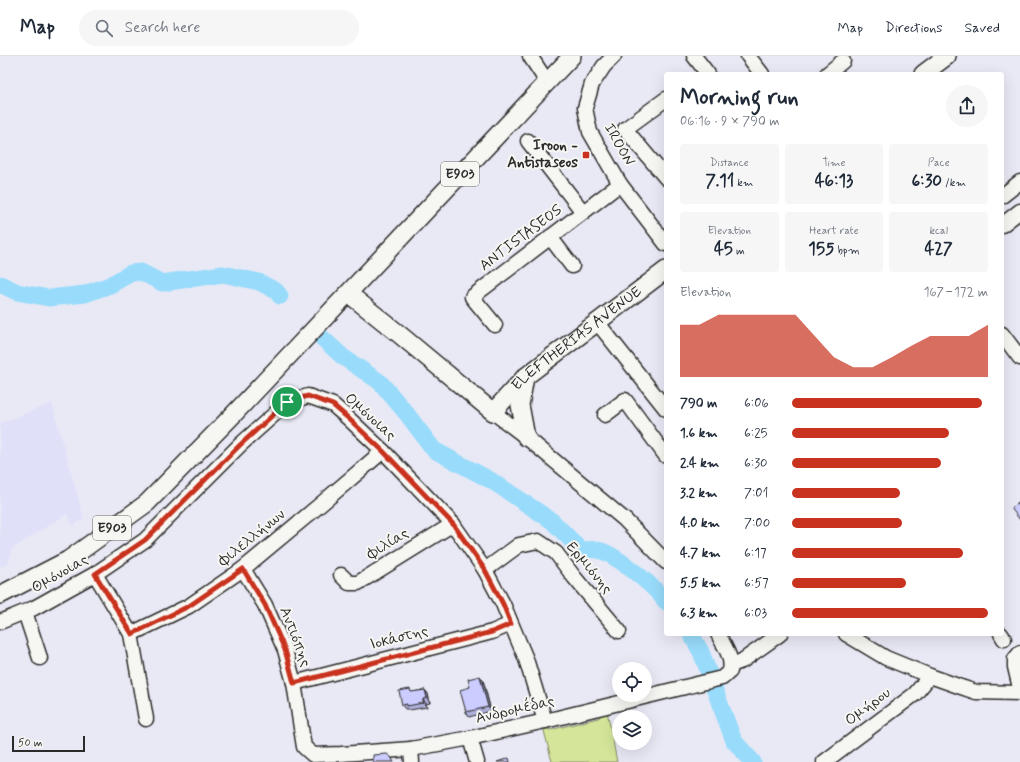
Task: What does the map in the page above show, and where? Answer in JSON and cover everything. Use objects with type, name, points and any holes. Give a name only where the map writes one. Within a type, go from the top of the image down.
[{"type":"main road","name":"E903","points":[[0,595],[68,560],[147,503],[349,294],[572,56]]},
{"type":"main road","points":[[926,72],[947,56]]},
{"type":"main road","name":"ELEFTHERIAS AVENUE","points":[[493,412],[526,377],[664,272]]},
{"type":"main road","points":[[349,294],[493,412]]},
{"type":"main road","points":[[526,377],[520,405],[526,437]]},
{"type":"street","points":[[530,56],[547,82]]},
{"type":"street","name":"IROON","points":[[614,56],[604,66],[592,84],[585,108],[590,132],[620,184],[664,241]]},
{"type":"street","points":[[694,56],[703,72]]},
{"type":"street","points":[[748,56],[760,72]]},
{"type":"street","points":[[829,72],[843,61]]},
{"type":"street","points":[[664,100],[625,129],[664,176]]},
{"type":"street","points":[[528,141],[583,212]]},
{"type":"street","points":[[1004,194],[1020,182]]},
{"type":"street","name":"ANTISTASEOS","points":[[496,325],[472,297],[620,184]]},
{"type":"street","points":[[1004,223],[1020,211]]},
{"type":"street","points":[[550,237],[572,266]]},
{"type":"street","points":[[597,322],[664,401]]},
{"type":"street","points":[[1004,337],[1020,358]]},
{"type":"street","name":"Ομόνοιας","points":[[0,622],[34,608],[95,574],[145,540],[240,445],[287,402],[308,396],[333,405],[348,418],[383,451],[453,524],[485,570],[503,604],[526,659],[545,721]]},
{"type":"street","points":[[605,415],[625,400],[664,453]]},
{"type":"street","points":[[493,412],[526,437],[625,520],[664,560]]},
{"type":"street","name":"Φιλελλήνων","points":[[132,634],[189,606],[243,569],[383,451]]},
{"type":"street","name":"Φιλίας","points":[[341,575],[349,582],[358,583],[453,524]]},
{"type":"street","name":"Ερμιόνης","points":[[485,570],[519,546],[538,541],[556,553],[619,631]]},
{"type":"street","name":"Αντιόπης","points":[[243,569],[265,605],[285,650],[294,683],[304,747]]},
{"type":"street","points":[[95,574],[132,634],[146,718]]},
{"type":"street","points":[[25,612],[40,658]]},
{"type":"street","name":"Ιοκάστης","points":[[294,683],[492,632],[511,624]]},
{"type":"street","points":[[719,636],[730,659],[731,668]]},
{"type":"street","name":"Ανδρομέδας","points":[[304,747],[313,755],[341,758],[412,756],[470,738],[722,678],[731,668],[777,636]]},
{"type":"street","points":[[849,636],[886,658],[930,676],[976,692],[1020,693]]},
{"type":"street","points":[[1020,653],[1015,659],[1015,668],[1020,688]]},
{"type":"street","name":"Ομήρου","points":[[824,762],[915,694],[930,676]]},
{"type":"street","points":[[470,738],[477,762]]},
{"type":"shaded area","points":[[52,403],[84,519],[73,526],[67,514],[12,549],[9,563],[0,567],[0,423]]},
{"type":"green space","points":[[607,711],[612,736],[612,750],[615,750],[617,762],[552,762],[543,727],[550,730],[598,718]]},
{"type":"building","points":[[1020,502],[1020,520],[1011,508]]},
{"type":"building","points":[[480,676],[488,707],[466,712],[460,690],[470,687],[468,679]]},
{"type":"building","points":[[410,689],[411,692],[425,690],[427,698],[423,699],[423,703],[407,706],[407,704],[402,705],[399,691]]},
{"type":"building","points":[[387,754],[394,762],[373,762],[373,755]]},
{"type":"building","points":[[509,758],[510,762],[497,762]]},
{"type":"waterway","points":[[0,284],[17,292],[49,298],[85,294],[110,285],[131,273],[141,272],[162,283],[223,274],[259,282],[276,291],[280,296]]},
{"type":"waterway","points":[[320,336],[343,357],[380,382],[407,414],[434,450],[492,481],[552,521],[581,550],[595,550],[604,552],[623,563],[644,579],[664,600]]},
{"type":"waterway","points":[[692,636],[701,652],[709,673]]},
{"type":"waterway","points":[[714,688],[734,741],[753,762]]},
{"type":"place","name":"Iroon - Antistaseos","points":[[586,155]]},
{"type":"route","points":[[308,396],[333,405],[383,451],[453,524],[485,570],[503,604],[511,624],[492,632],[294,683],[285,650],[265,605],[243,569],[189,606],[132,634],[95,574],[145,540],[240,445],[287,402],[308,396]]}]
